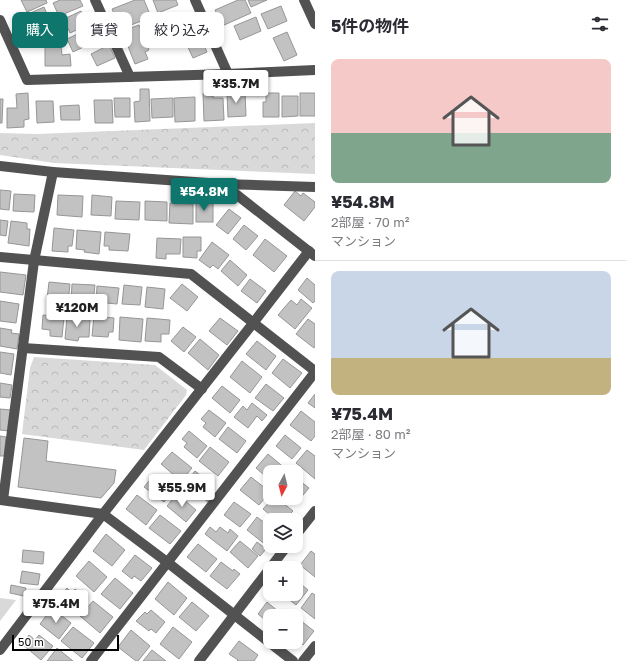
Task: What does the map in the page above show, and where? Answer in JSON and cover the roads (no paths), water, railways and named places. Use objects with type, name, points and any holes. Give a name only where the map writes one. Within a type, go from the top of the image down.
[{"type":"street","points":[[95,0],[130,77]]},
{"type":"street","points":[[195,0],[228,74]]},
{"type":"street","points":[[304,0],[315,24]]},
{"type":"street","points":[[0,20],[27,80],[315,70]]},
{"type":"street","points":[[0,166],[53,172],[224,184],[315,187]]},
{"type":"street","points":[[53,172],[34,261],[2,500],[103,514],[293,661]]},
{"type":"street","points":[[0,650],[103,514],[254,322],[312,253],[224,184]]},
{"type":"street","points":[[0,257],[191,274],[254,322],[315,372],[90,661]]},
{"type":"street","points":[[23,348],[159,357],[202,389]]},
{"type":"street","points":[[303,526],[315,511]]},
{"type":"street","points":[[198,661],[282,553]]},
{"type":"street","points":[[303,661],[315,646]]}]
